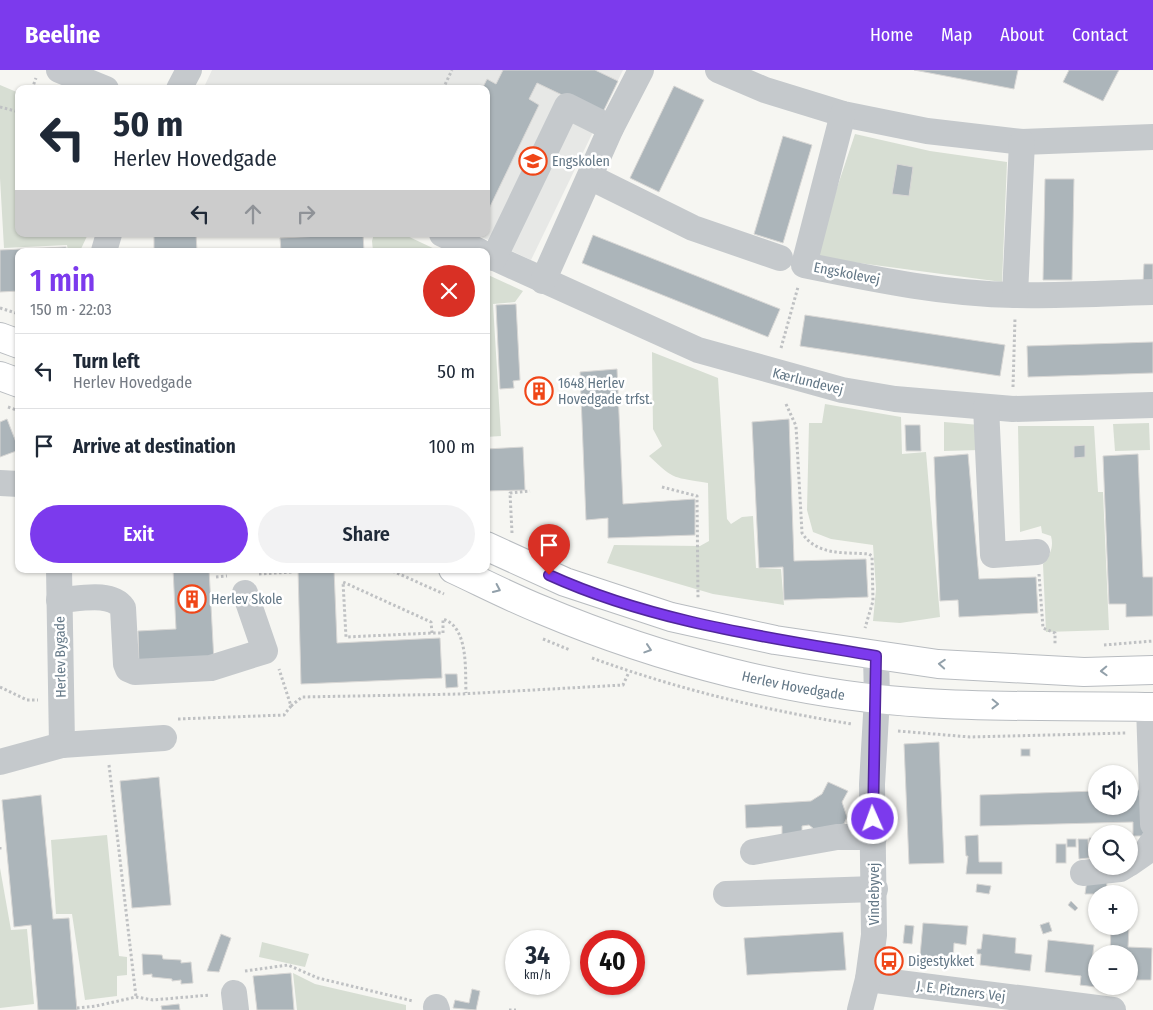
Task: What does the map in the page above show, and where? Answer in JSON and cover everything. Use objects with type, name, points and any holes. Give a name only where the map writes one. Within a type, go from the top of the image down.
[{"type":"main road","points":[[0,337],[15,343]]},
{"type":"main road","points":[[0,376],[15,382]]},
{"type":"main road","points":[[496,541],[565,582],[671,617],[775,640],[870,645],[938,664],[1084,672],[1153,670]]},
{"type":"main road","name":"Herlev Hovedgade","points":[[462,573],[542,610],[656,651],[762,679],[877,698],[927,704],[1151,707]]},
{"type":"street","points":[[59,70],[96,85]]},
{"type":"street","points":[[181,85],[189,70]]},
{"type":"street","points":[[543,281],[611,128],[641,70]]},
{"type":"street","points":[[718,70],[765,90],[843,114],[927,131],[1022,142],[1153,137]]},
{"type":"street","points":[[490,249],[567,106],[611,128]]},
{"type":"street","name":"Engskolevej","points":[[792,262],[843,114]]},
{"type":"street","points":[[1015,295],[1022,142]]},
{"type":"street","name":"Engskolevej","points":[[590,177],[693,228],[792,262],[884,281],[953,290],[1015,295],[1153,292]]},
{"type":"street","name":"Kærlundevej","points":[[448,237],[472,248]]},
{"type":"street","name":"Kærlundevej","points":[[490,256],[698,350],[774,373],[842,390],[895,399],[1013,409],[1153,405]]},
{"type":"street","points":[[986,407],[993,555],[1038,552]]},
{"type":"street","points":[[0,482],[15,484]]},
{"type":"street","name":"Herlev Bygade","points":[[59,573],[62,744]]},
{"type":"street","points":[[60,600],[109,598],[118,602],[123,608],[126,664],[128,669],[135,672],[211,668],[265,651],[245,593]]},
{"type":"street","name":"Vindebyvej","points":[[860,1010],[868,980],[874,935],[875,889],[872,784],[877,698],[870,645]]},
{"type":"street","points":[[1151,707],[1153,824]]},
{"type":"street","points":[[0,762],[62,744],[164,738]]},
{"type":"street","points":[[753,852],[837,837],[874,836]]},
{"type":"street","points":[[1138,858],[1146,852],[1153,841]]},
{"type":"street","points":[[1083,873],[1088,872]]},
{"type":"street","points":[[726,894],[875,889]]},
{"type":"street","name":"J. E. Pitzners Vej","points":[[868,980],[1114,1010]]},
{"type":"path","points":[[444,85],[452,70]]},
{"type":"path","points":[[0,107],[15,111]]},
{"type":"path","points":[[774,373],[792,262]]},
{"type":"path","points":[[1013,409],[1015,295]]},
{"type":"path","points":[[0,308],[15,313]]},
{"type":"path","points":[[786,404],[796,426],[802,533],[806,540],[821,549],[869,554],[872,556],[873,601],[870,645]]},
{"type":"path","points":[[662,487],[697,496],[698,604],[690,602]]},
{"type":"path","points":[[496,541],[513,538],[510,492],[530,491]]},
{"type":"path","points":[[1038,552],[1043,628],[1055,632],[1055,645]]},
{"type":"path","points":[[432,633],[431,622],[343,582],[346,637],[432,633],[443,632],[443,619],[449,621],[463,641],[466,693]]},
{"type":"path","points":[[1099,646],[1153,641]]},
{"type":"path","points":[[1045,645],[1064,646]]},
{"type":"path","points":[[265,651],[277,663],[291,706]]},
{"type":"path","points":[[164,738],[162,720],[284,715],[302,697],[466,693],[623,685],[629,672]]},
{"type":"path","points":[[0,687],[27,700],[61,700]]},
{"type":"path","points":[[107,742],[111,792],[136,997]]},
{"type":"path","points":[[0,847],[0,852]]},
{"type":"path","points":[[77,1008],[96,1008],[136,997],[154,1000],[235,1002],[233,974],[288,965],[318,978],[436,1008]]},
{"type":"path","points":[[509,1010],[516,1010]]},
{"type":"shaded area","name":"Engskolen","points":[[212,70],[623,70],[531,260],[481,237],[490,237],[490,85],[205,85]]},
{"type":"shaded area","points":[[0,85],[15,91],[15,237],[87,237],[81,248],[68,248],[67,245],[4,248],[0,178]]},
{"type":"shaded area","points":[[855,134],[930,151],[1007,162],[1002,282],[814,257]]},
{"type":"shaded area","points":[[373,237],[409,237],[433,248],[373,248]]},
{"type":"shaded area","points":[[490,276],[523,291],[515,302],[493,304],[501,436],[490,437]]},
{"type":"shaded area","points":[[652,352],[718,378],[727,519],[731,524],[742,517],[753,516],[756,568],[781,569],[784,605],[713,594],[607,563],[614,545],[700,546],[709,541],[708,483],[676,477],[664,470],[649,456],[662,446],[653,429]]},
{"type":"shaded area","points":[[825,404],[901,417],[902,454],[926,452],[940,617],[900,623],[873,621],[876,589],[873,545],[831,539],[813,532],[807,510],[809,423],[822,423]]},
{"type":"shaded area","points":[[944,422],[980,425],[980,450],[944,451]]},
{"type":"shaded area","points":[[1149,423],[1150,450],[1115,451],[1113,424]]},
{"type":"shaded area","points":[[1018,426],[1094,426],[1098,492],[1103,492],[1109,630],[1046,632],[1043,564],[1051,551],[1052,540],[1051,536],[1042,533],[1041,526],[1020,532]]},
{"type":"shaded area","points":[[107,835],[119,956],[127,957],[127,975],[117,976],[117,996],[85,1000],[72,914],[56,914],[51,840]]},
{"type":"shaded area","points":[[0,868],[11,930],[27,929],[34,1004],[0,1008]]},
{"type":"shaded area","points":[[262,942],[309,954],[305,967],[259,957]]},
{"type":"shaded area","points":[[293,973],[315,984],[406,1005],[406,1010],[297,1010]]},
{"type":"building","points":[[503,70],[595,70],[618,81],[602,114],[537,83],[529,99],[539,105],[490,207],[490,85],[484,85],[487,79],[496,84]]},
{"type":"building","points":[[914,70],[1018,70],[1014,89]]},
{"type":"building","points":[[1069,70],[1119,70],[1103,101],[1063,82]]},
{"type":"building","points":[[674,86],[704,100],[659,192],[630,178]]},
{"type":"building","points":[[783,136],[812,145],[783,243],[754,234]]},
{"type":"building","points":[[897,164],[913,167],[909,196],[892,194]]},
{"type":"building","points":[[1045,179],[1074,179],[1072,280],[1043,280]]},
{"type":"building","points":[[593,235],[780,309],[768,337],[582,263]]},
{"type":"building","points":[[154,237],[196,237],[197,248],[154,248]]},
{"type":"building","points":[[363,237],[364,248],[281,248],[280,238]]},
{"type":"building","points":[[15,249],[15,291],[0,292],[0,250]]},
{"type":"building","points":[[1144,264],[1153,264],[1153,283],[1143,283]]},
{"type":"building","points":[[516,304],[520,380],[513,381],[514,388],[500,389],[496,305]]},
{"type":"building","points":[[805,315],[1005,345],[1000,376],[800,346]]},
{"type":"building","points":[[1153,342],[1153,373],[1028,377],[1027,346]]},
{"type":"building","points":[[617,369],[623,504],[695,499],[695,535],[608,538],[608,518],[586,520],[580,372]]},
{"type":"building","name":"1648 Herlev Hovedgade trfst.","points":[[533,379],[539,379],[540,384],[545,384],[546,398],[534,398]]},
{"type":"building","points":[[7,419],[15,440],[15,451],[0,457],[0,422]]},
{"type":"building","points":[[789,419],[794,561],[866,559],[868,597],[784,600],[783,567],[759,568],[752,422]]},
{"type":"building","points":[[905,425],[920,425],[921,451],[906,451]]},
{"type":"building","points":[[1085,445],[1085,457],[1074,458],[1074,446]]},
{"type":"building","points":[[523,447],[525,490],[490,491],[490,449]]},
{"type":"building","points":[[968,454],[979,579],[1036,577],[1038,613],[959,617],[958,600],[940,601],[934,457]]},
{"type":"building","points":[[1138,454],[1143,577],[1153,577],[1153,616],[1126,617],[1126,604],[1109,604],[1103,456]]},
{"type":"building","name":"Herlev Skole","points":[[173,573],[209,573],[214,662],[139,667],[138,631],[176,629]]},
{"type":"building","points":[[298,573],[334,573],[337,643],[440,638],[442,678],[301,684]]},
{"type":"building","points":[[445,674],[457,674],[458,687],[446,688]]},
{"type":"building","points":[[939,742],[944,863],[909,864],[904,744]]},
{"type":"building","points":[[1021,749],[1030,749],[1030,756],[1021,756]]},
{"type":"building","points":[[159,777],[171,905],[132,908],[120,781]]},
{"type":"building","points":[[828,782],[848,791],[842,802],[847,817],[844,824],[814,829],[809,825],[802,826],[802,839],[782,840],[782,826],[746,828],[745,805],[811,801],[822,794]]},
{"type":"building","points":[[1138,790],[1140,790],[1149,823],[1143,836],[1138,836],[1138,825],[1133,825],[1133,822],[980,826],[980,795],[1088,791],[1088,815],[1138,815]]},
{"type":"building","points":[[41,795],[53,919],[69,918],[77,1010],[38,1010],[31,925],[14,927],[2,800]]},
{"type":"building","points":[[978,835],[979,862],[1002,862],[1002,874],[966,874],[968,856],[966,856],[965,836]]},
{"type":"building","points":[[1067,839],[1076,839],[1076,847],[1067,847]]},
{"type":"building","points":[[1078,839],[1088,839],[1088,858],[1079,859]]},
{"type":"building","points":[[1056,844],[1066,844],[1066,863],[1056,863]]},
{"type":"building","points":[[1087,880],[1107,882],[1107,885],[1088,885],[1088,894],[1085,894]]},
{"type":"building","points":[[977,884],[991,886],[989,894],[976,892]]},
{"type":"building","points":[[1071,901],[1078,908],[1075,911],[1068,905]]},
{"type":"building","points":[[1049,922],[1052,931],[1043,934],[1040,925]]},
{"type":"building","points":[[923,923],[968,926],[966,945],[954,943],[953,960],[920,956]]},
{"type":"building","points":[[905,925],[914,926],[912,944],[903,943]]},
{"type":"building","points":[[843,932],[846,970],[747,975],[744,938]]},
{"type":"building","points":[[221,934],[231,938],[219,972],[207,971]]},
{"type":"building","points":[[983,934],[1016,938],[1015,953],[1032,955],[1030,971],[980,965],[981,954],[977,954],[977,949],[981,949]]},
{"type":"building","points":[[1111,935],[1129,935],[1128,945],[1110,945]]},
{"type":"building","points":[[1048,940],[1094,945],[1088,945],[1088,986],[1080,985],[1081,976],[1045,972]]},
{"type":"building","points":[[1138,947],[1152,948],[1151,980],[1138,980]]},
{"type":"building","points":[[142,954],[162,955],[163,959],[181,960],[181,963],[191,962],[193,983],[181,984],[181,980],[172,981],[172,979],[152,977],[152,974],[143,975]]},
{"type":"building","points":[[291,973],[294,1010],[257,1010],[253,976]]},
{"type":"building","points":[[472,989],[480,991],[476,1010],[453,1008],[455,1000],[469,1003]]},
{"type":"building","points":[[179,1004],[180,1010],[162,1010],[161,1006]]},
{"type":"place","name":"Engskolen","points":[[533,161]]},
{"type":"place","name":"1648 Herlev Hovedgade trfst.","points":[[539,391]]},
{"type":"place","name":"Herlev Skole","points":[[192,599]]},
{"type":"place","name":"Digestykket","points":[[889,961]]},
{"type":"route","points":[[549,575],[671,617],[775,640],[876,656],[877,698],[872,784],[873,819]]}]
